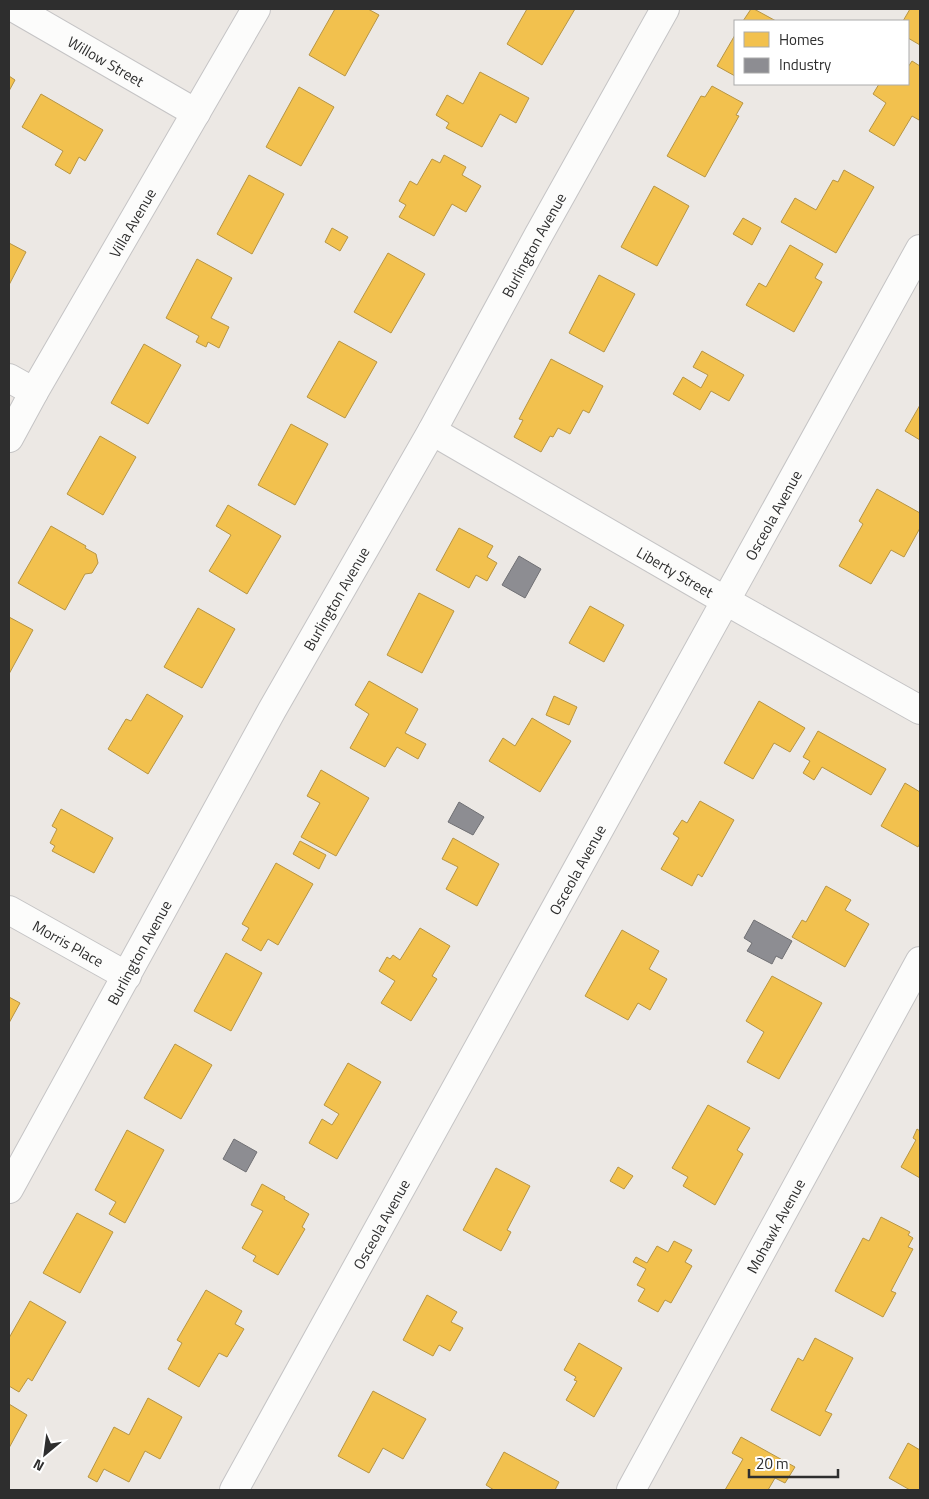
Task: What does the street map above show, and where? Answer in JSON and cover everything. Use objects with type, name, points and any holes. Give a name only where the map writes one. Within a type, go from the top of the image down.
[{"type":"street","name":"Willow Street","points":[[16,9],[196,113]]},
{"type":"street","name":"Villa Avenue","points":[[9,438],[256,9]]},
{"type":"street","name":"Burlington Avenue","points":[[9,1189],[277,702],[432,431],[533,244],[665,9]]},
{"type":"street","name":"Osceola Avenue","points":[[234,1490],[920,249]]},
{"type":"street","points":[[9,378],[34,392]]},
{"type":"street","name":"Liberty Street","points":[[432,431],[726,601],[920,710]]},
{"type":"street","name":"Morris Place","points":[[9,910],[127,976]]},
{"type":"street","name":"Mohawk Avenue","points":[[631,1490],[920,961]]},
{"type":"building: Homes","points":[[335,9],[368,9],[379,15],[345,76],[309,55]]},
{"type":"building: Homes","points":[[527,9],[575,9],[542,65],[507,44]]},
{"type":"building: Homes","points":[[751,9],[754,9],[774,20],[744,20]]},
{"type":"building: Homes","points":[[910,9],[920,9],[920,45],[909,39],[909,20],[904,20]]},
{"type":"building: Homes","points":[[734,37],[734,75],[717,66]]},
{"type":"building: Homes","points":[[912,61],[920,66],[920,118],[919,120],[912,116],[894,146],[869,131],[886,103],[873,94],[878,85],[909,85],[909,66]]},
{"type":"building: Homes","points":[[480,72],[529,98],[516,123],[500,114],[482,147],[446,128],[449,123],[436,115],[447,95],[463,104]]},
{"type":"building: Homes","points":[[9,76],[15,80],[9,91]]},
{"type":"building: Homes","points":[[712,86],[743,103],[736,115],[739,116],[705,177],[667,156],[701,96],[705,97]]},
{"type":"building: Homes","points":[[299,87],[334,107],[301,166],[266,147]]},
{"type":"building: Homes","points":[[41,94],[103,130],[85,161],[79,157],[70,174],[55,165],[63,151],[22,127]]},
{"type":"building: Homes","points":[[444,155],[466,167],[462,175],[481,186],[466,212],[452,204],[434,236],[399,217],[406,205],[399,201],[410,181],[417,185],[432,159],[440,163]]},
{"type":"building: Homes","points":[[844,170],[874,187],[836,253],[781,222],[795,198],[816,210],[833,180],[838,182]]},
{"type":"building: Homes","points":[[249,175],[284,194],[252,254],[217,234]]},
{"type":"building: Homes","points":[[654,186],[689,206],[657,266],[621,247]]},
{"type":"building: Homes","points":[[743,218],[761,228],[752,245],[733,234]]},
{"type":"building: Homes","points":[[332,228],[348,237],[340,251],[325,242]]},
{"type":"building: Homes","points":[[9,243],[26,252],[9,285]]},
{"type":"building: Homes","points":[[790,245],[823,264],[815,278],[822,282],[794,332],[746,305],[759,283],[766,287]]},
{"type":"building: Homes","points":[[388,253],[425,274],[391,333],[354,312]]},
{"type":"building: Homes","points":[[197,259],[232,278],[211,318],[229,327],[219,348],[208,342],[206,347],[196,342],[199,336],[166,318]]},
{"type":"building: Homes","points":[[599,275],[635,294],[604,352],[569,333]]},
{"type":"building: Homes","points":[[339,341],[377,362],[345,418],[307,397]]},
{"type":"building: Homes","points":[[144,344],[181,365],[148,424],[111,403]]},
{"type":"building: Homes","points":[[702,351],[744,375],[729,401],[711,391],[700,410],[673,394],[683,377],[701,388],[708,375],[693,367]]},
{"type":"building: Homes","points":[[551,359],[603,386],[589,413],[583,410],[570,434],[558,428],[553,437],[550,436],[541,452],[514,437],[523,420],[519,419]]},
{"type":"building: Homes","points":[[920,405],[920,440],[905,431]]},
{"type":"building: Homes","points":[[291,424],[328,444],[295,505],[258,485]]},
{"type":"building: Homes","points":[[100,436],[136,457],[103,515],[67,494]]},
{"type":"building: Homes","points":[[877,489],[920,513],[920,528],[904,557],[891,550],[871,584],[839,566],[863,524],[859,521]]},
{"type":"building: Homes","points":[[228,505],[281,536],[247,594],[209,571],[231,535],[216,526]]},
{"type":"building: Homes","points":[[51,526],[86,546],[85,548],[96,554],[98,563],[92,573],[85,574],[65,610],[18,583]]},
{"type":"building: Homes","points":[[459,528],[493,546],[487,557],[497,563],[487,581],[476,575],[469,588],[436,570]]},
{"type":"building: Homes","points":[[419,593],[454,611],[422,673],[387,655]]},
{"type":"building: Homes","points":[[590,606],[624,625],[604,662],[569,643]]},
{"type":"building: Homes","points":[[198,608],[235,629],[202,688],[164,667]]},
{"type":"building: Homes","points":[[9,617],[33,630],[9,674]]},
{"type":"building: Homes","points":[[369,681],[418,709],[405,733],[426,744],[418,759],[397,747],[385,767],[350,748],[369,714],[355,705]]},
{"type":"building: Homes","points":[[147,694],[183,716],[148,774],[108,749],[126,719],[131,721]]},
{"type":"building: Homes","points":[[554,696],[577,707],[569,725],[546,715]]},
{"type":"building: Homes","points":[[759,701],[805,728],[790,752],[774,743],[753,779],[724,763]]},
{"type":"building: Homes","points":[[532,718],[571,741],[540,792],[489,761],[503,738],[515,746]]},
{"type":"building: Homes","points":[[818,731],[886,769],[871,795],[822,767],[814,780],[803,773],[810,761],[803,757]]},
{"type":"building: Homes","points":[[321,770],[369,798],[336,856],[301,837],[320,803],[307,796]]},
{"type":"building: Homes","points":[[905,783],[920,792],[920,843],[918,847],[881,826]]},
{"type":"building: Homes","points":[[700,801],[734,820],[702,877],[698,874],[692,886],[661,869],[679,838],[673,834],[682,820],[687,823]]},
{"type":"building: Homes","points":[[61,809],[113,838],[94,873],[52,851],[55,846],[50,843],[57,829],[52,826]]},
{"type":"building: Homes","points":[[453,838],[499,864],[477,906],[446,889],[458,867],[442,859]]},
{"type":"building: Homes","points":[[300,841],[326,855],[319,869],[293,854]]},
{"type":"building: Homes","points":[[276,863],[313,884],[278,945],[268,939],[261,951],[242,940],[249,928],[242,924]]},
{"type":"building: Homes","points":[[826,886],[851,900],[845,910],[869,924],[845,967],[792,937],[802,920],[806,922]]},
{"type":"building: Homes","points":[[420,928],[450,946],[432,976],[437,979],[411,1021],[381,1003],[395,981],[379,971],[387,957],[390,959],[393,955],[400,960]]},
{"type":"building: Homes","points":[[622,930],[659,951],[649,969],[667,979],[650,1010],[638,1003],[628,1020],[585,996]]},
{"type":"building: Homes","points":[[226,953],[262,973],[231,1031],[194,1011]]},
{"type":"building: Homes","points":[[772,976],[822,1003],[779,1079],[747,1062],[764,1032],[746,1021]]},
{"type":"building: Homes","points":[[9,997],[20,1003],[9,1023]]},
{"type":"building: Homes","points":[[175,1044],[212,1065],[181,1119],[144,1098]]},
{"type":"building: Homes","points":[[348,1063],[381,1082],[337,1159],[309,1143],[322,1119],[332,1125],[339,1114],[324,1105]]},
{"type":"building: Homes","points":[[708,1105],[750,1128],[737,1150],[743,1154],[715,1205],[683,1186],[688,1177],[672,1168]]},
{"type":"building: Homes","points":[[917,1129],[920,1131],[920,1178],[901,1167],[916,1140],[913,1138]]},
{"type":"building: Homes","points":[[127,1130],[164,1150],[125,1223],[109,1214],[116,1202],[95,1190]]},
{"type":"building: Homes","points":[[618,1167],[633,1176],[624,1189],[610,1181]]},
{"type":"building: Homes","points":[[496,1168],[530,1186],[507,1230],[511,1232],[501,1251],[463,1230]]},
{"type":"building: Homes","points":[[262,1184],[309,1214],[302,1227],[305,1229],[278,1275],[253,1261],[256,1256],[242,1248],[263,1211],[251,1205]]},
{"type":"building: Homes","points":[[77,1213],[113,1232],[80,1293],[43,1273]]},
{"type":"building: Homes","points":[[881,1217],[910,1232],[908,1235],[913,1238],[908,1247],[913,1249],[891,1291],[896,1293],[883,1317],[835,1291],[863,1238],[869,1241]]},
{"type":"building: Homes","points":[[674,1241],[692,1250],[685,1262],[692,1266],[671,1303],[665,1300],[658,1312],[638,1301],[645,1289],[637,1285],[646,1269],[633,1262],[636,1257],[647,1263],[657,1246],[668,1252]]},
{"type":"building: Homes","points":[[206,1290],[242,1311],[235,1324],[244,1329],[227,1357],[219,1353],[199,1387],[168,1369],[182,1343],[177,1340]]},
{"type":"building: Homes","points":[[427,1295],[457,1312],[451,1322],[463,1328],[450,1351],[439,1345],[433,1356],[403,1340]]},
{"type":"building: Homes","points":[[30,1301],[66,1322],[32,1381],[28,1378],[19,1392],[9,1386],[9,1338]]},
{"type":"building: Homes","points":[[815,1338],[853,1358],[825,1411],[832,1414],[820,1436],[771,1410],[798,1358],[803,1361]]},
{"type":"building: Homes","points":[[579,1343],[622,1368],[594,1417],[566,1400],[577,1381],[574,1380],[576,1377],[564,1370]]},
{"type":"building: Homes","points":[[373,1391],[426,1419],[403,1459],[383,1448],[369,1473],[338,1456]]},
{"type":"building: Homes","points":[[148,1398],[182,1417],[160,1459],[145,1451],[129,1482],[104,1469],[97,1482],[88,1477],[114,1427],[129,1435]]},
{"type":"building: Homes","points":[[9,1404],[27,1415],[9,1448]]},
{"type":"building: Homes","points":[[741,1437],[795,1467],[785,1483],[775,1478],[768,1490],[725,1490],[743,1459],[732,1453]]},
{"type":"building: Homes","points":[[908,1443],[920,1450],[920,1490],[910,1490],[889,1478]]},
{"type":"building: Homes","points":[[504,1452],[559,1482],[555,1490],[494,1490],[486,1485]]},
{"type":"building: Industry","points":[[519,556],[541,569],[525,598],[502,585]]},
{"type":"building: Industry","points":[[459,802],[484,817],[473,835],[448,822]]},
{"type":"building: Industry","points":[[754,920],[792,941],[782,959],[776,956],[772,964],[747,951],[752,943],[744,938]]},
{"type":"building: Industry","points":[[234,1139],[257,1152],[246,1172],[223,1159]]}]
